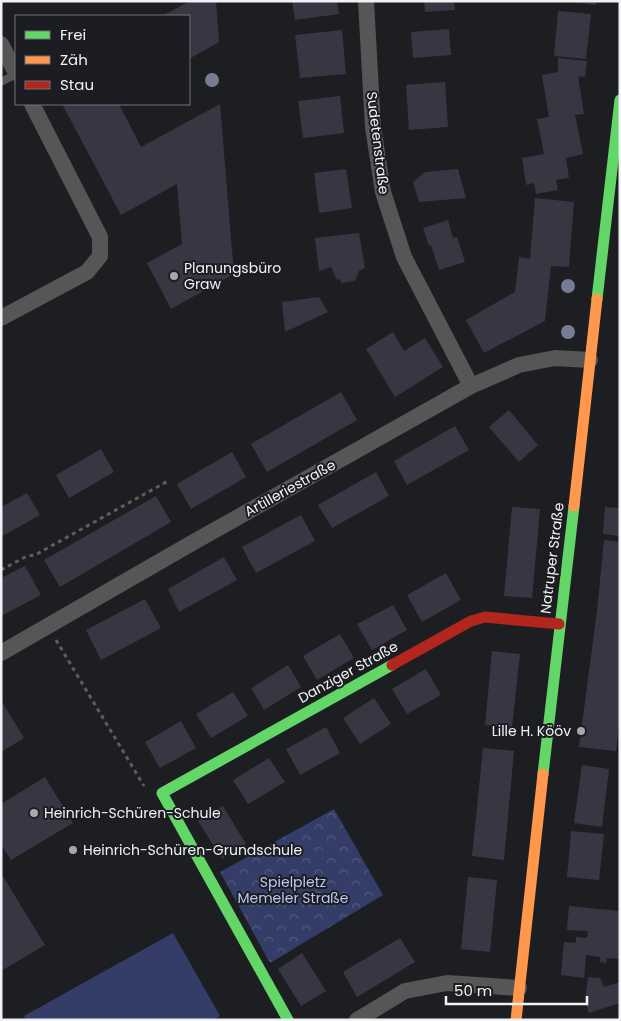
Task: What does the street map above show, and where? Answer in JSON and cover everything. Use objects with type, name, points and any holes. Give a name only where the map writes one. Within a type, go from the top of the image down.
[{"type":"street","name":"Sudetenstraße","points":[[366,1],[373,127],[383,192],[404,257],[471,386]]},
{"type":"street","points":[[1,44],[15,72]]},
{"type":"street","name":"Natruper Straße","points":[[516,1020],[559,624],[618,138],[620,100]]},
{"type":"street","points":[[1,318],[87,272],[100,256],[100,237],[33,105]]},
{"type":"street","name":"Artilleriestraße","points":[[1,653],[471,386],[519,365],[555,358],[590,360]]},
{"type":"street","name":"Danziger Straße","points":[[162,792],[472,621],[485,617],[559,624]]},
{"type":"street","points":[[162,792],[288,1020]]},
{"type":"street","points":[[357,1020],[406,991],[447,983],[518,988]]},
{"type":"lane","points":[[1,82],[15,75]]},
{"type":"path","points":[[1,570],[27,556],[35,555],[168,481]]},
{"type":"path","points":[[48,626],[144,786],[162,792]]},
{"type":"green space","name":"Spielpletz Memeler Straße","points":[[334,809],[383,895],[270,963],[220,872]]},
{"type":"green space","points":[[173,933],[220,1016],[213,1020],[26,1020],[24,1016]]},
{"type":"building","points":[[190,1],[216,1],[219,42],[190,58],[190,15],[164,15]]},
{"type":"building","points":[[292,1],[337,1],[339,14],[295,20]]},
{"type":"building","points":[[424,1],[454,1],[455,10],[425,12]]},
{"type":"building","points":[[574,1],[597,1],[596,5]]},
{"type":"building","points":[[558,11],[591,14],[586,59],[554,56]]},
{"type":"building","points":[[449,29],[451,55],[413,58],[411,32]]},
{"type":"building","points":[[342,30],[346,74],[300,78],[295,35]]},
{"type":"building","points":[[558,58],[587,61],[585,77],[578,76],[584,114],[575,115],[583,154],[566,158],[569,178],[556,180],[558,190],[536,194],[534,183],[526,185],[522,158],[544,154],[537,119],[549,117],[542,75],[558,72]]},
{"type":"building","points":[[445,82],[448,127],[409,130],[406,85]]},
{"type":"building","points":[[340,96],[344,133],[303,138],[298,101]]},
{"type":"building","points":[[220,104],[234,274],[171,309],[147,263],[182,244],[177,184],[121,215],[63,105],[120,105],[141,147]]},
{"type":"building","points":[[346,169],[352,208],[319,213],[314,173]]},
{"type":"building","points":[[458,169],[466,198],[419,202],[413,182],[425,172]]},
{"type":"building","points":[[535,198],[574,202],[569,267],[551,266],[545,321],[484,353],[466,320],[515,292],[519,257],[530,259]]},
{"type":"building","points":[[448,220],[453,238],[457,237],[465,262],[439,270],[423,228]]},
{"type":"building","points":[[359,233],[365,268],[359,271],[355,281],[341,283],[340,279],[337,280],[331,267],[319,271],[315,238]]},
{"type":"building","points":[[319,297],[328,312],[285,332],[282,302]]},
{"type":"building","points":[[393,332],[404,351],[425,338],[443,367],[395,397],[366,349]]},
{"type":"building","points":[[341,392],[357,420],[267,472],[251,444]]},
{"type":"building","points":[[509,410],[538,445],[519,462],[489,427]]},
{"type":"building","points":[[455,426],[469,450],[407,485],[394,461]]},
{"type":"building","points":[[101,449],[114,472],[69,498],[56,475]]},
{"type":"building","points":[[232,452],[246,477],[191,509],[177,484]]},
{"type":"building","points":[[376,472],[389,496],[332,528],[318,505]]},
{"type":"building","points":[[27,493],[40,515],[1,537],[1,507]]},
{"type":"building","points":[[156,496],[171,522],[60,587],[44,560]]},
{"type":"building","points":[[512,507],[540,509],[532,598],[504,596]]},
{"type":"building","points":[[605,507],[620,508],[620,536],[603,534]]},
{"type":"building","points":[[301,515],[315,541],[256,573],[242,547]]},
{"type":"building","points":[[604,540],[620,542],[620,717],[616,751],[579,747],[597,611]]},
{"type":"building","points":[[224,557],[237,580],[179,612],[168,589]]},
{"type":"building","points":[[25,566],[41,595],[1,616],[1,578]]},
{"type":"building","points":[[446,573],[461,600],[422,622],[407,595]]},
{"type":"building","points":[[145,599],[161,628],[101,660],[86,630]]},
{"type":"building","points":[[393,605],[407,630],[372,650],[357,624]]},
{"type":"building","points":[[340,634],[354,658],[317,680],[303,656]]},
{"type":"building","points":[[492,651],[520,654],[512,727],[485,725]]},
{"type":"building","points":[[288,665],[301,687],[264,710],[251,688]]},
{"type":"building","points":[[426,669],[441,695],[407,714],[392,689]]},
{"type":"building","points":[[233,692],[248,716],[211,738],[196,714]]},
{"type":"building","points":[[374,698],[391,724],[360,744],[343,718]]},
{"type":"building","points":[[1,700],[24,738],[1,752]]},
{"type":"building","points":[[181,721],[196,748],[160,768],[145,742]]},
{"type":"building","points":[[326,727],[340,753],[300,775],[286,749]]},
{"type":"building","points":[[483,748],[514,751],[504,860],[472,856]]},
{"type":"building","points":[[269,758],[285,782],[248,804],[233,780]]},
{"type":"building","points":[[582,765],[609,769],[602,827],[574,823]]},
{"type":"building","name":"Heinrich-Schüren-Schule","points":[[45,777],[73,823],[11,860],[1,846],[1,804]]},
{"type":"building","points":[[223,806],[246,844],[222,859],[198,821]]},
{"type":"building","points":[[571,831],[604,834],[599,880],[567,877]]},
{"type":"building","points":[[1,873],[45,945],[1,971]]},
{"type":"building","points":[[468,877],[497,880],[490,952],[461,949]]},
{"type":"building","points":[[569,906],[620,911],[620,959],[607,958],[606,963],[600,962],[600,957],[586,955],[584,978],[561,975],[564,942],[576,943],[576,937],[587,938],[588,931],[567,930]]},
{"type":"building","points":[[400,938],[415,962],[357,997],[343,972]]},
{"type":"building","points":[[302,953],[326,991],[301,1006],[278,969]]},
{"type":"building","points":[[588,977],[600,978],[604,987],[620,982],[620,1003],[589,1013],[585,1002]]},
{"type":"traffic: fast","points":[[597,299],[620,100]]},
{"type":"traffic: fast","points":[[543,774],[574,506]]},
{"type":"traffic: fast","points":[[288,1020],[162,793],[392,665]]},
{"type":"traffic: slow","points":[[574,506],[597,299]]},
{"type":"traffic: slow","points":[[516,1020],[543,774]]},
{"type":"traffic: jam","points":[[392,665],[471,621],[485,617],[559,624]]},
{"type":"place","name":"Planungsbüro Graw","points":[[174,276]]},
{"type":"place","name":"Lille H. Kööv","points":[[581,731]]},
{"type":"place","name":"Heinrich-Schüren-Schule","points":[[34,813]]},
{"type":"place","name":"Heinrich-Schüren-Grundschule","points":[[73,850]]}]
